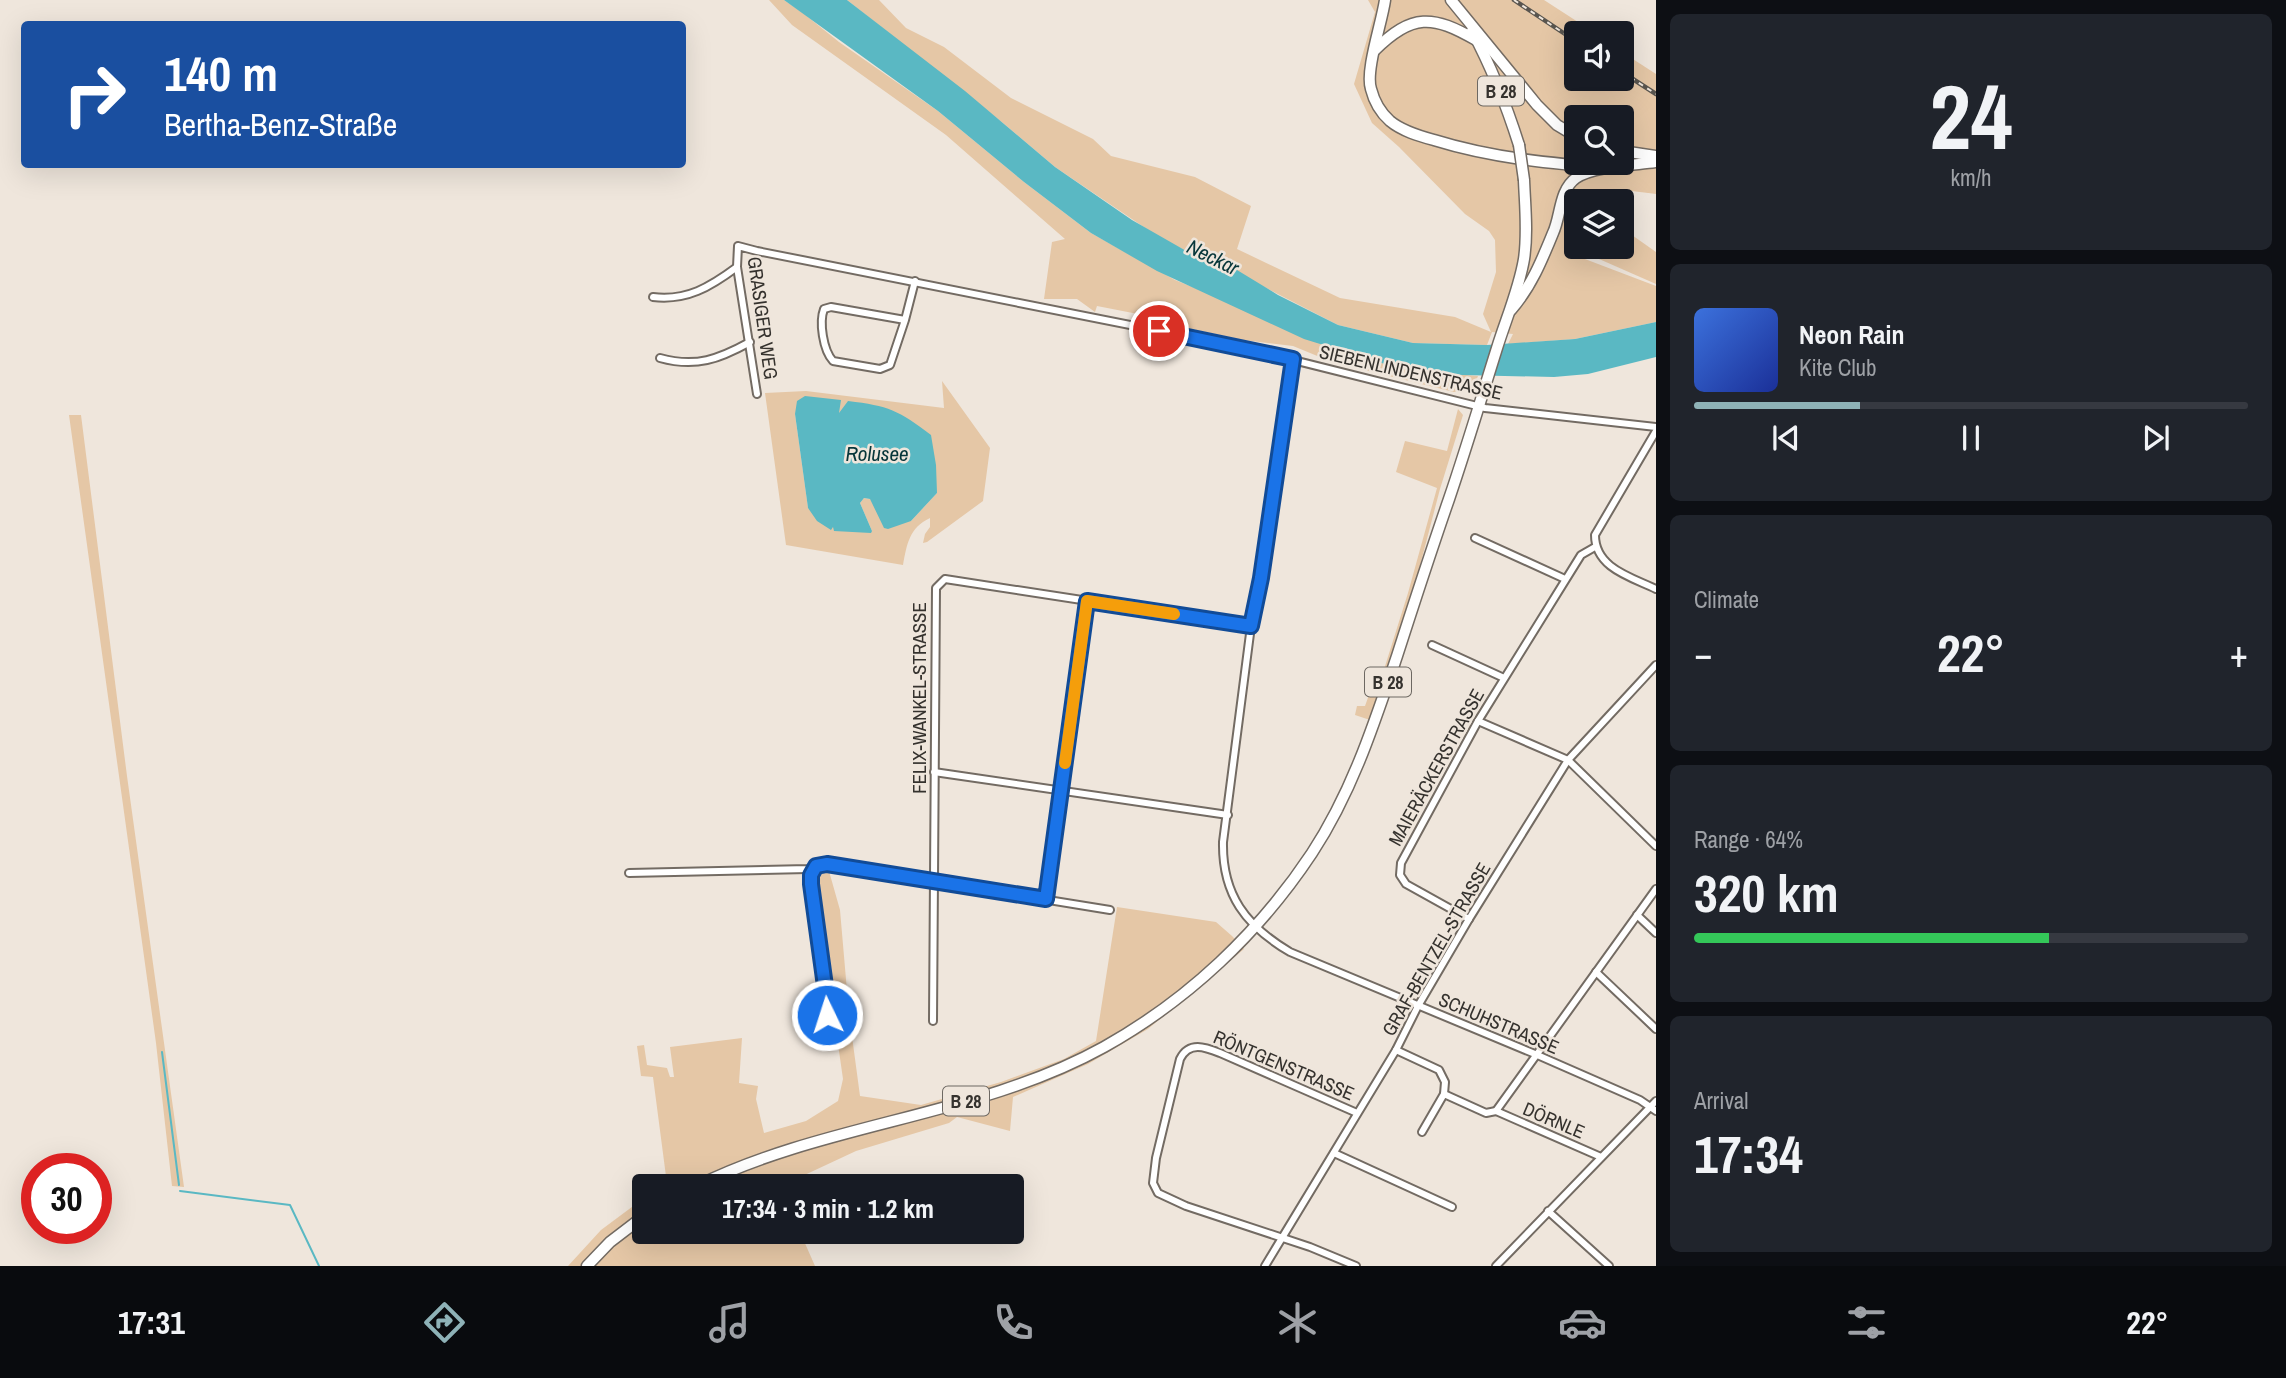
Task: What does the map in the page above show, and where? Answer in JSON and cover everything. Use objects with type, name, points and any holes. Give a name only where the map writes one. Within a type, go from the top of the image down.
[{"type":"main road","points":[[1385,0],[1370,69],[1370,87],[1379,108],[1391,121],[1402,128],[1462,149],[1506,157],[1564,162]]},
{"type":"main road","name":"B 28","points":[[727,1174],[761,1160],[1011,1088],[1069,1065],[1148,1020],[1203,978],[1255,927],[1298,873],[1320,840],[1363,755],[1479,407],[1524,260],[1526,225],[1519,145],[1504,97],[1488,59],[1451,0]]},
{"type":"main road","points":[[1461,12],[1536,105],[1564,129]]},
{"type":"main road","points":[[1375,51],[1399,30],[1424,21],[1441,22],[1477,41]]},
{"type":"main road","points":[[1634,153],[1656,156]]},
{"type":"main road","points":[[1634,165],[1656,162]]},
{"type":"main road","points":[[1509,313],[1543,259],[1555,230],[1567,187],[1577,177],[1584,175]]},
{"type":"main road","points":[[587,1266],[610,1242],[632,1225]]},
{"type":"street","name":"GRASIGER WEG","points":[[738,246],[737,267],[757,394]]},
{"type":"street","name":"SIEBENLINDENSTRASSE","points":[[738,246],[1293,359],[1479,407],[1656,429]]},
{"type":"street","points":[[653,297],[669,299],[695,293],[737,267]]},
{"type":"street","points":[[905,320],[831,307],[824,309],[821,317],[828,355],[833,360],[880,369],[890,365],[905,320],[915,281]]},
{"type":"street","points":[[660,358],[682,362],[715,359],[750,342]]},
{"type":"street","points":[[1255,927],[1238,905],[1225,876],[1223,842],[1251,626],[1261,578],[1293,359]]},
{"type":"street","points":[[1656,429],[1595,535],[1595,547],[1599,555],[1615,569],[1656,589]]},
{"type":"street","points":[[1475,538],[1565,579]]},
{"type":"street","name":"MAIERÄCKERSTRASSE","points":[[1469,919],[1406,884],[1400,875],[1401,863],[1478,720],[1581,555],[1595,547]]},
{"type":"street","name":"FELIX-WANKEL-STRASSE","points":[[933,1021],[936,587],[940,582],[945,579],[1251,626]]},
{"type":"street","points":[[1046,899],[1087,601]]},
{"type":"street","name":"MAIERÄCKERSTRASSE","points":[[1432,645],[1504,678]]},
{"type":"street","name":"GRAF-BENTZEL-STRASSE","points":[[1265,1266],[1396,1049],[1469,919],[1567,760],[1656,665]]},
{"type":"street","points":[[1478,720],[1567,760],[1656,846]]},
{"type":"street","points":[[934,772],[1228,815]]},
{"type":"street","points":[[629,873],[796,869],[827,864],[1110,910]]},
{"type":"street","points":[[816,866],[811,875],[811,884],[828,1008],[827,1015],[822,1020]]},
{"type":"street","name":"DÖRNLE","points":[[1496,1111],[1656,889]]},
{"type":"street","points":[[1637,915],[1656,933]]},
{"type":"street","name":"SCHUHSTRASSE","points":[[1255,927],[1290,951],[1654,1106]]},
{"type":"street","points":[[1596,972],[1656,1030]]},
{"type":"street","name":"RÖNTGENSTRASSE","points":[[1282,1237],[1186,1206],[1158,1193],[1153,1183],[1156,1158],[1183,1053],[1193,1047],[1209,1049],[1357,1113]]},
{"type":"street","points":[[1396,1049],[1438,1070],[1445,1082],[1444,1094],[1422,1132]]},
{"type":"street","name":"DÖRNLE","points":[[1444,1094],[1486,1113],[1496,1111],[1601,1157]]},
{"type":"street","points":[[1496,1266],[1654,1106]]},
{"type":"street","points":[[1334,1153],[1452,1207]]},
{"type":"street","points":[[1548,1211],[1609,1266]]},
{"type":"street","points":[[1282,1237],[1356,1266]]},
{"type":"shaded area","points":[[769,0],[784,0],[803,13],[839,42],[938,111],[1091,233],[1175,280],[1388,365],[1419,371],[1478,376],[1476,380],[1469,388],[1454,392],[1332,362],[1293,346],[1243,340],[1097,306],[1095,312],[1077,299],[1044,299],[1052,242],[1065,239],[946,135],[792,25]]},
{"type":"shaded area","points":[[847,0],[879,0],[906,28],[944,47],[1011,98],[1093,139],[1111,156],[1195,177],[1251,206],[1237,249],[1340,298],[1455,317],[1491,332],[1483,314],[1496,272],[1495,240],[1489,231],[1465,214],[1372,123],[1354,84],[1375,12],[1368,0],[1544,0],[1576,21],[1564,21],[1564,91],[1634,91],[1634,60],[1656,74],[1656,194],[1634,191],[1634,189],[1564,189],[1564,259],[1585,259],[1656,286],[1656,322],[1575,339],[1508,344],[1513,334],[1492,332],[1487,345],[1413,343],[1338,325],[1214,261],[1196,256],[1160,238],[1055,167]]},
{"type":"shaded area","points":[[1634,236],[1656,252],[1656,284],[1599,259],[1634,259]]},
{"type":"shaded area","points":[[942,381],[990,448],[983,501],[923,543],[930,527],[930,518],[923,522],[910,537],[903,565],[786,545],[765,393],[806,391],[944,408]],"holes":[[[839,411],[839,414],[842,411],[937,493],[911,521],[864,498],[860,503],[872,531],[832,527],[808,508],[795,414]]]},
{"type":"shaded area","points":[[1458,409],[1463,415],[1440,489],[1405,623],[1370,720],[1355,715],[1357,706],[1365,706],[1374,681],[1381,679],[1437,488],[1396,472],[1405,441],[1447,451]]},
{"type":"shaded area","points":[[69,415],[81,415],[127,776],[184,1187],[172,1186],[156,1043]]},
{"type":"shaded area","points":[[827,864],[840,910],[849,1014],[860,1096],[921,1105],[1001,1082],[1064,1059],[1096,1041],[1117,907],[1216,922],[1244,949],[1148,1029],[1088,1064],[1013,1097],[1010,1131],[957,1117],[949,1123],[856,1151],[807,1174],[666,1174],[653,1077],[641,1076],[637,1046],[644,1045],[647,1065],[667,1068],[670,1077],[674,1077],[670,1047],[742,1038],[739,1083],[758,1086],[756,1099],[764,1133],[806,1121],[838,1101],[843,1079],[814,877]]},
{"type":"shaded area","points":[[632,1207],[632,1244],[805,1244],[815,1266],[568,1266],[601,1230]]},
{"type":"water","points":[[784,0],[847,0],[965,91],[1055,167],[1132,220],[1195,256],[1237,270],[1278,295],[1338,325],[1413,343],[1487,345],[1575,339],[1656,322],[1656,357],[1588,374],[1554,377],[1462,375],[1388,365],[1304,339],[1157,271],[1091,233],[938,111]]},
{"type":"water","name":"Rolusee","points":[[805,396],[841,400],[839,413],[848,401],[884,407],[910,420],[931,435],[937,493],[911,521],[884,528],[870,499],[864,498],[860,503],[871,533],[834,531],[833,527],[831,530],[817,521],[808,508],[795,414],[797,401]]},
{"type":"waterway","points":[[162,1052],[179,1185]]},
{"type":"waterway","points":[[180,1191],[290,1205],[319,1266]]},
{"type":"railway","points":[[1514,0],[1564,33]]},
{"type":"railway","points":[[1634,80],[1656,94]]},
{"type":"slow traffic","points":[[1065,763],[1087,601],[1174,614]]},
{"type":"route","points":[[827,1015],[811,884],[811,875],[816,866],[827,864],[1046,899],[1087,601],[1251,626],[1261,578],[1293,359],[1159,331]]},
{"type":"water label","name":"Neckar","points":[[1213,257]]}]
